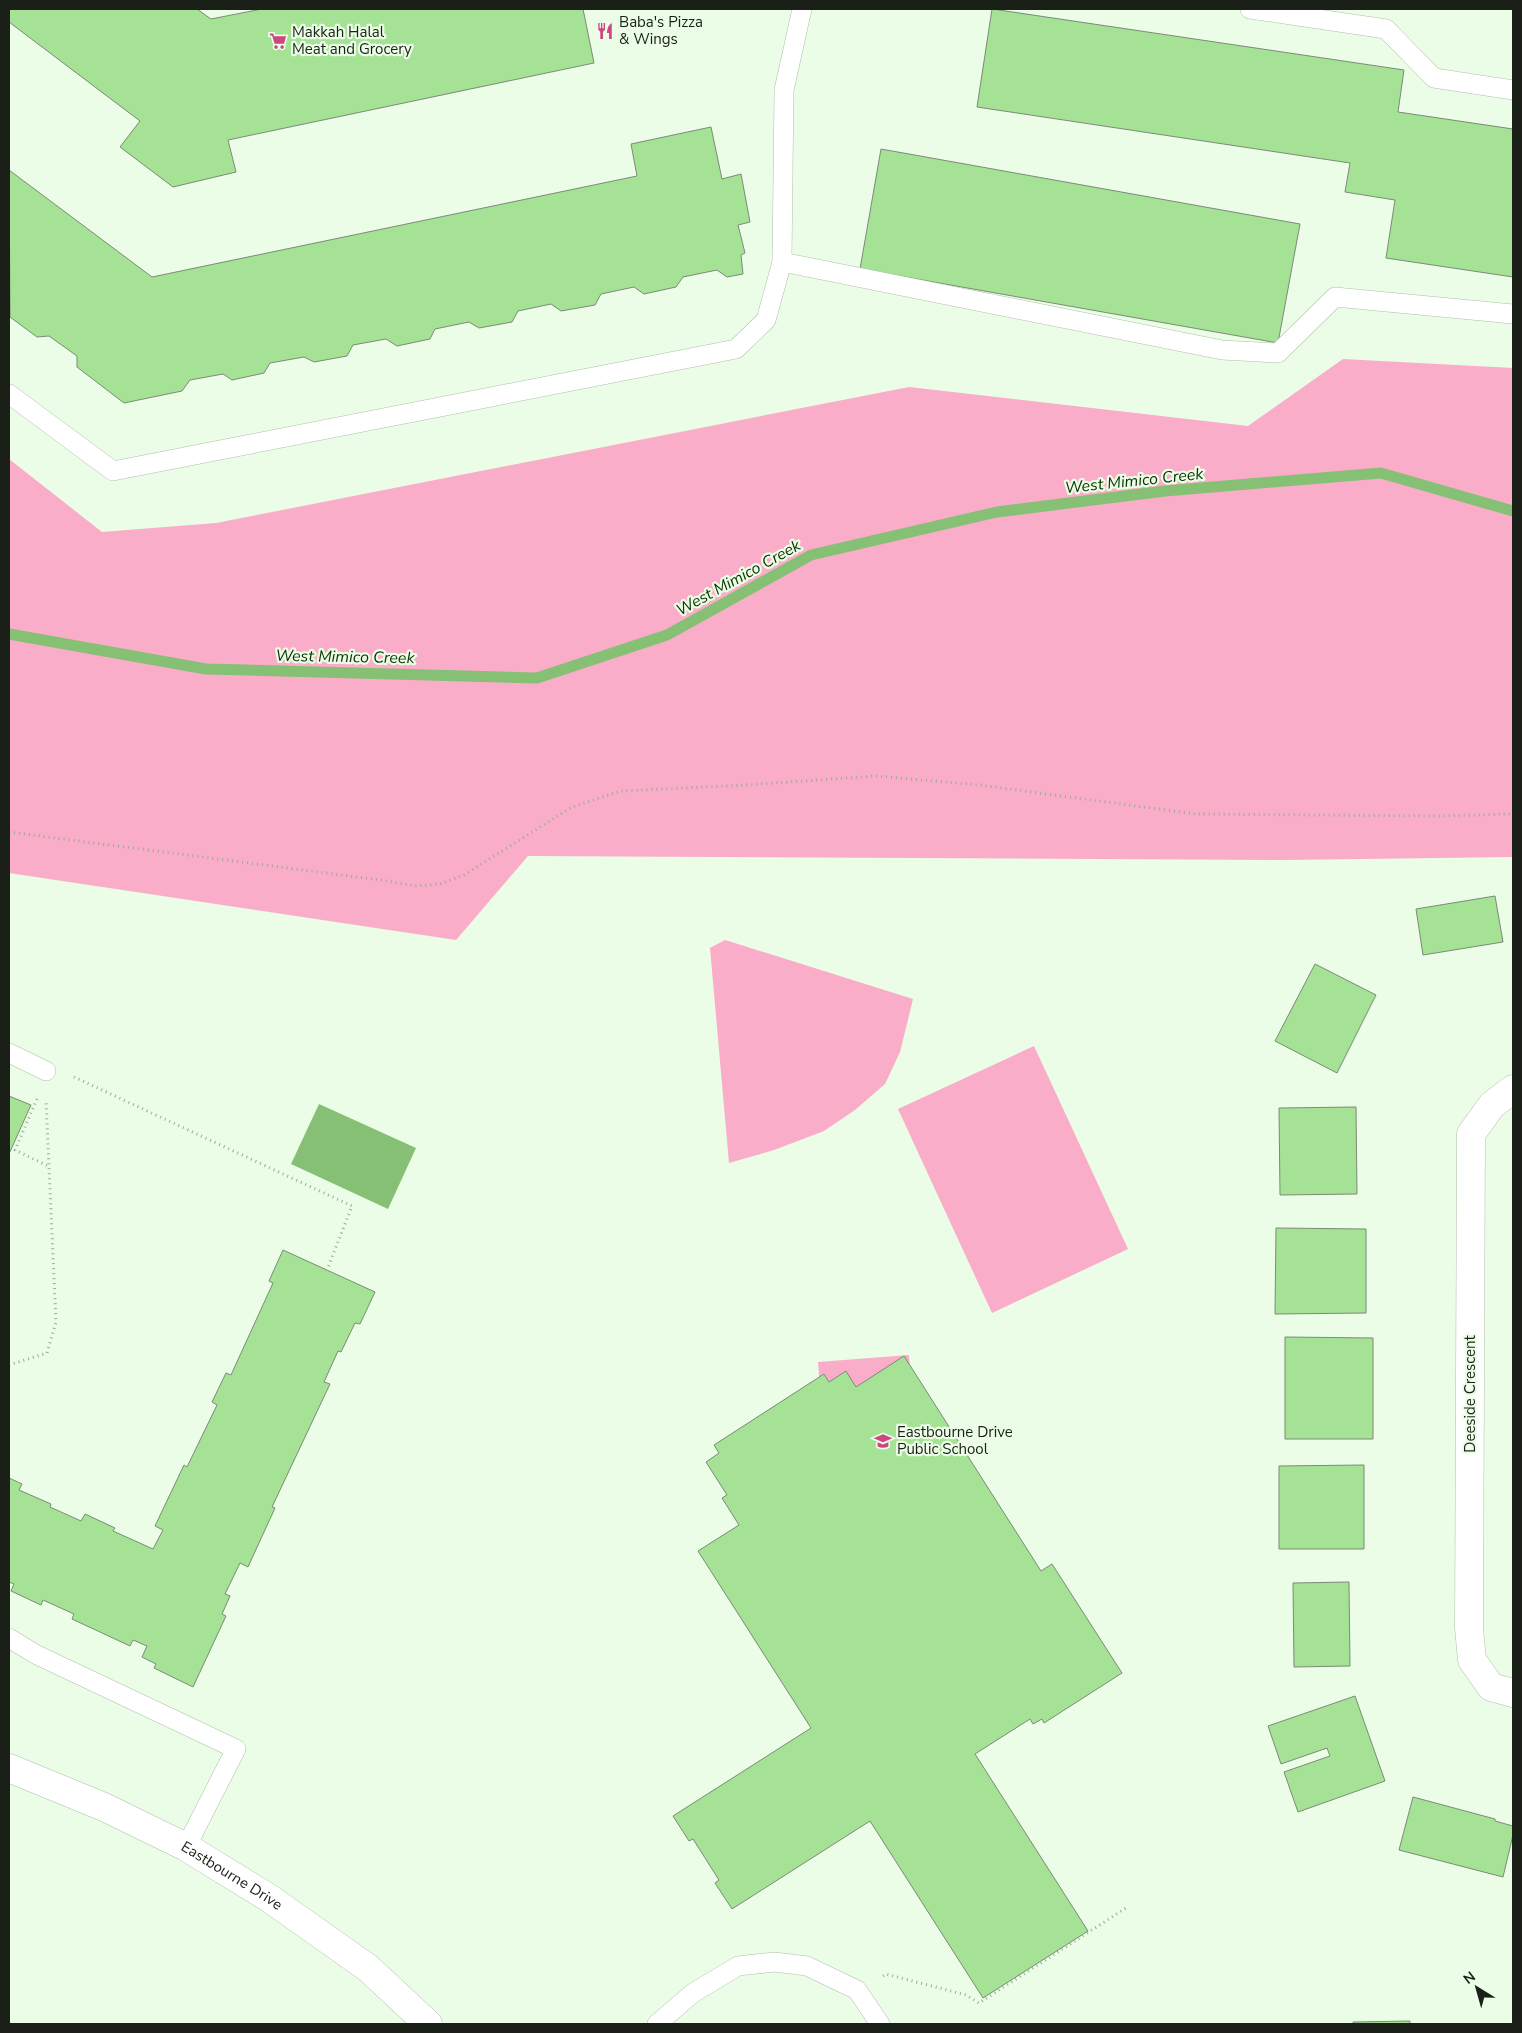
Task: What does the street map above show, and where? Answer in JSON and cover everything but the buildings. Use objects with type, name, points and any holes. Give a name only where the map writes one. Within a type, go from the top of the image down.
[{"type":"street","name":"Deeside Crescent","points":[[1513,1089],[1492,1105],[1471,1134],[1469,1628],[1472,1660],[1492,1687],[1513,1693]]},
{"type":"street","name":"Eastbourne Drive","points":[[9,1768],[104,1807],[186,1847],[269,1898],[368,1968],[428,2024]]},
{"type":"lane","points":[[9,394],[113,471],[736,349],[766,320],[782,262],[784,90],[802,9]]},
{"type":"lane","points":[[1250,9],[1386,30],[1434,78],[1513,90]]},
{"type":"lane","points":[[782,262],[1222,350],[1278,353],[1335,297],[1513,314]]},
{"type":"lane","points":[[9,1052],[46,1075]]},
{"type":"lane","points":[[9,1638],[35,1654],[236,1749],[186,1847]]},
{"type":"lane","points":[[658,2024],[693,1993],[738,1966],[774,1962],[806,1966],[858,1990],[880,2024]]},
{"type":"path","points":[[9,832],[415,886],[440,884],[464,875],[572,807],[621,791],[876,776],[979,786],[1196,814],[1436,816],[1513,814]]},
{"type":"path","points":[[9,1365],[47,1352],[56,1322],[48,1166],[47,1064],[352,1206],[327,1270]]},
{"type":"path","points":[[46,1075],[15,1150],[48,1166]]},
{"type":"path","points":[[858,1990],[886,1974],[966,1995],[979,2003],[1126,1908]]},
{"type":"shaded area","points":[[1343,359],[1513,368],[1513,857],[1285,860],[528,856],[456,940],[9,873],[9,459],[102,532],[216,523],[909,387],[1248,426]]},
{"type":"shaded area","points":[[725,940],[913,999],[900,1052],[885,1084],[855,1110],[824,1131],[774,1150],[729,1163],[710,948]]},
{"type":"shaded area","points":[[1034,1046],[1128,1249],[992,1313],[898,1109]]},
{"type":"shaded area","points":[[319,1104],[416,1148],[388,1209],[291,1164]]},
{"type":"shaded area","points":[[909,1355],[915,1436],[824,1443],[818,1362]]},
{"type":"waterway","name":"West Mimico Creek","points":[[9,634],[206,669],[537,678],[667,635],[811,555],[997,512],[1165,491],[1381,473],[1513,511]]},
{"type":"place","name":"Baba's Pizza & Wings","points":[[605,31]]},
{"type":"place","name":"Makkah Halal Meat and Grocery","points":[[278,41]]},
{"type":"place","name":"Eastbourne Drive Public School","points":[[883,1441]]}]
